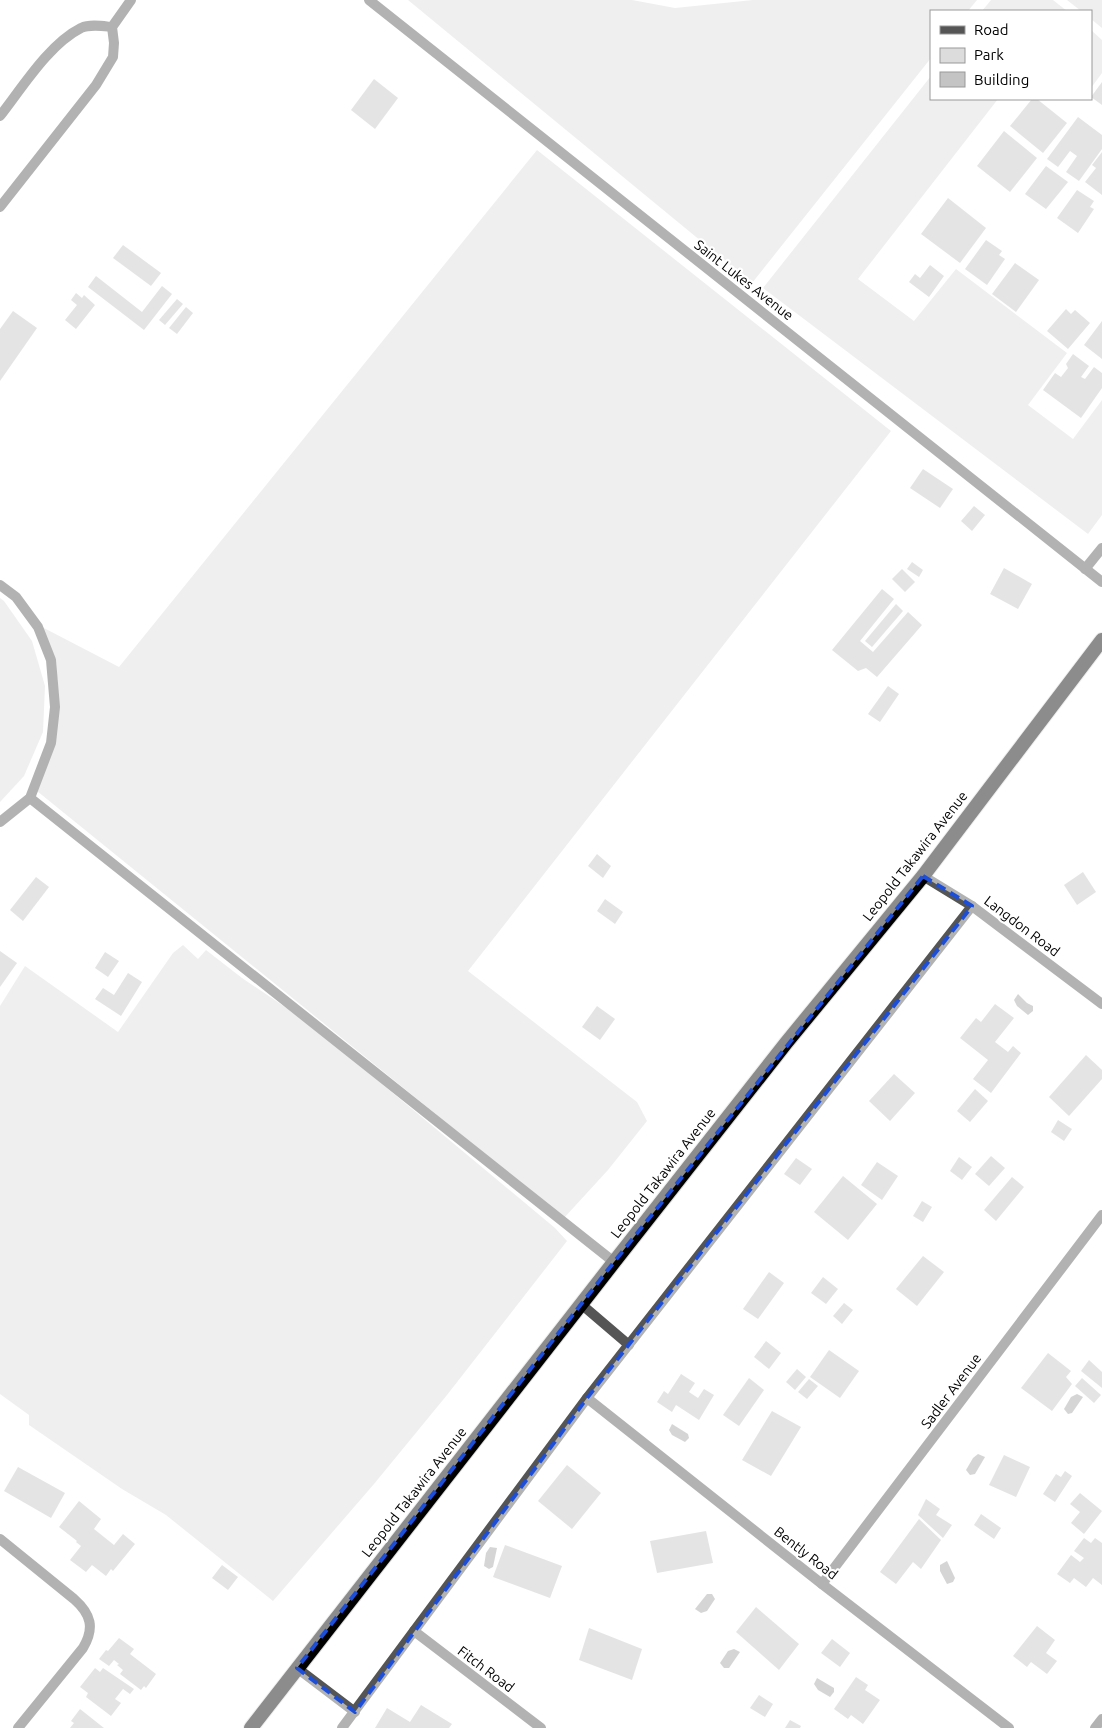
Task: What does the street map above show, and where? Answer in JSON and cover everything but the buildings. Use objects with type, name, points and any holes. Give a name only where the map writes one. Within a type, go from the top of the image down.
[{"type":"highway","name":"Leopold Takawira Avenue","points":[[252,1728],[786,1043],[923,876],[1102,640]]},
{"type":"street","points":[[0,207],[96,85],[113,57],[112,27],[131,0]]},
{"type":"street","name":"Saint Lukes Avenue","points":[[369,0],[1102,582]]},
{"type":"street","points":[[0,116],[52,49],[82,28],[93,26],[112,27]]},
{"type":"street","points":[[1086,568],[1102,548]]},
{"type":"street","points":[[0,585],[16,597],[38,626],[51,660],[55,707],[51,743],[30,798],[0,822]]},
{"type":"street","points":[[30,798],[614,1262]]},
{"type":"street","name":"Langdon Road","points":[[923,876],[972,906],[1102,1004]]},
{"type":"street","points":[[342,1728],[587,1398],[972,906]]},
{"type":"street","name":"Sadler Avenue","points":[[822,1584],[1102,1215]]},
{"type":"street","points":[[581,1304],[629,1345]]},
{"type":"street","name":"Bently Road","points":[[587,1398],[822,1584],[1009,1728]]},
{"type":"street","points":[[0,1539],[84,1608],[91,1625],[88,1639],[83,1648],[18,1728]]},
{"type":"street","name":"Fitch Road","points":[[414,1631],[541,1728]]},
{"type":"street","points":[[297,1668],[355,1712]]},
{"type":"highlighted area","points":[[923,876],[972,906],[587,1398],[355,1712],[297,1668],[614,1262]]},
{"type":"green space","points":[[408,0],[632,0],[675,8],[753,0],[977,0],[969,10],[930,10],[930,59],[752,283]]},
{"type":"green space","points":[[991,0],[1053,0],[1066,10],[983,10]]},
{"type":"green space","points":[[1067,0],[1102,0],[1102,28],[1092,20],[1092,10],[1080,10]]},
{"type":"green space","points":[[1092,31],[1102,40],[1102,73],[1092,87]]},
{"type":"green space","points":[[930,77],[930,100],[997,100],[858,279],[914,321],[956,269],[1067,353],[1028,405],[1073,439],[1102,400],[1102,515],[1088,534],[763,288]]},
{"type":"green space","points":[[537,150],[891,431],[468,971],[637,1102],[647,1121],[608,1170],[564,1218],[37,791],[59,706],[56,660],[42,627],[119,667]]},
{"type":"green space","points":[[0,598],[32,641],[45,686],[43,732],[24,776],[0,802]]},
{"type":"green space","points":[[183,945],[198,959],[206,950],[242,978],[288,1009],[358,1064],[555,1228],[567,1241],[447,1395],[374,1484],[273,1601],[166,1515],[122,1489],[29,1425],[29,1415],[0,1394],[0,1006],[25,966],[118,1032],[173,953]]},
{"type":"shaded area","points":[[1018,994],[1033,1006],[1033,1011],[1028,1015],[1017,1006],[1014,1000]]},
{"type":"shaded area","points":[[1077,1394],[1083,1397],[1072,1413],[1068,1414],[1064,1409],[1071,1397]]},
{"type":"shaded area","points":[[672,1424],[688,1434],[689,1438],[685,1442],[672,1435],[669,1430]]},
{"type":"shaded area","points":[[978,1454],[985,1457],[975,1474],[970,1475],[966,1470],[973,1458]]},
{"type":"shaded area","points":[[490,1547],[497,1548],[493,1567],[489,1569],[484,1566],[486,1553]]},
{"type":"shaded area","points":[[947,1561],[955,1578],[953,1582],[947,1584],[940,1571],[940,1565]]},
{"type":"shaded area","points":[[707,1594],[712,1594],[715,1599],[707,1611],[701,1613],[695,1609]]},
{"type":"shaded area","points":[[734,1649],[740,1652],[729,1668],[724,1668],[720,1663],[728,1651]]},
{"type":"shaded area","points":[[817,1678],[834,1688],[834,1692],[830,1697],[818,1690],[814,1684]]}]
